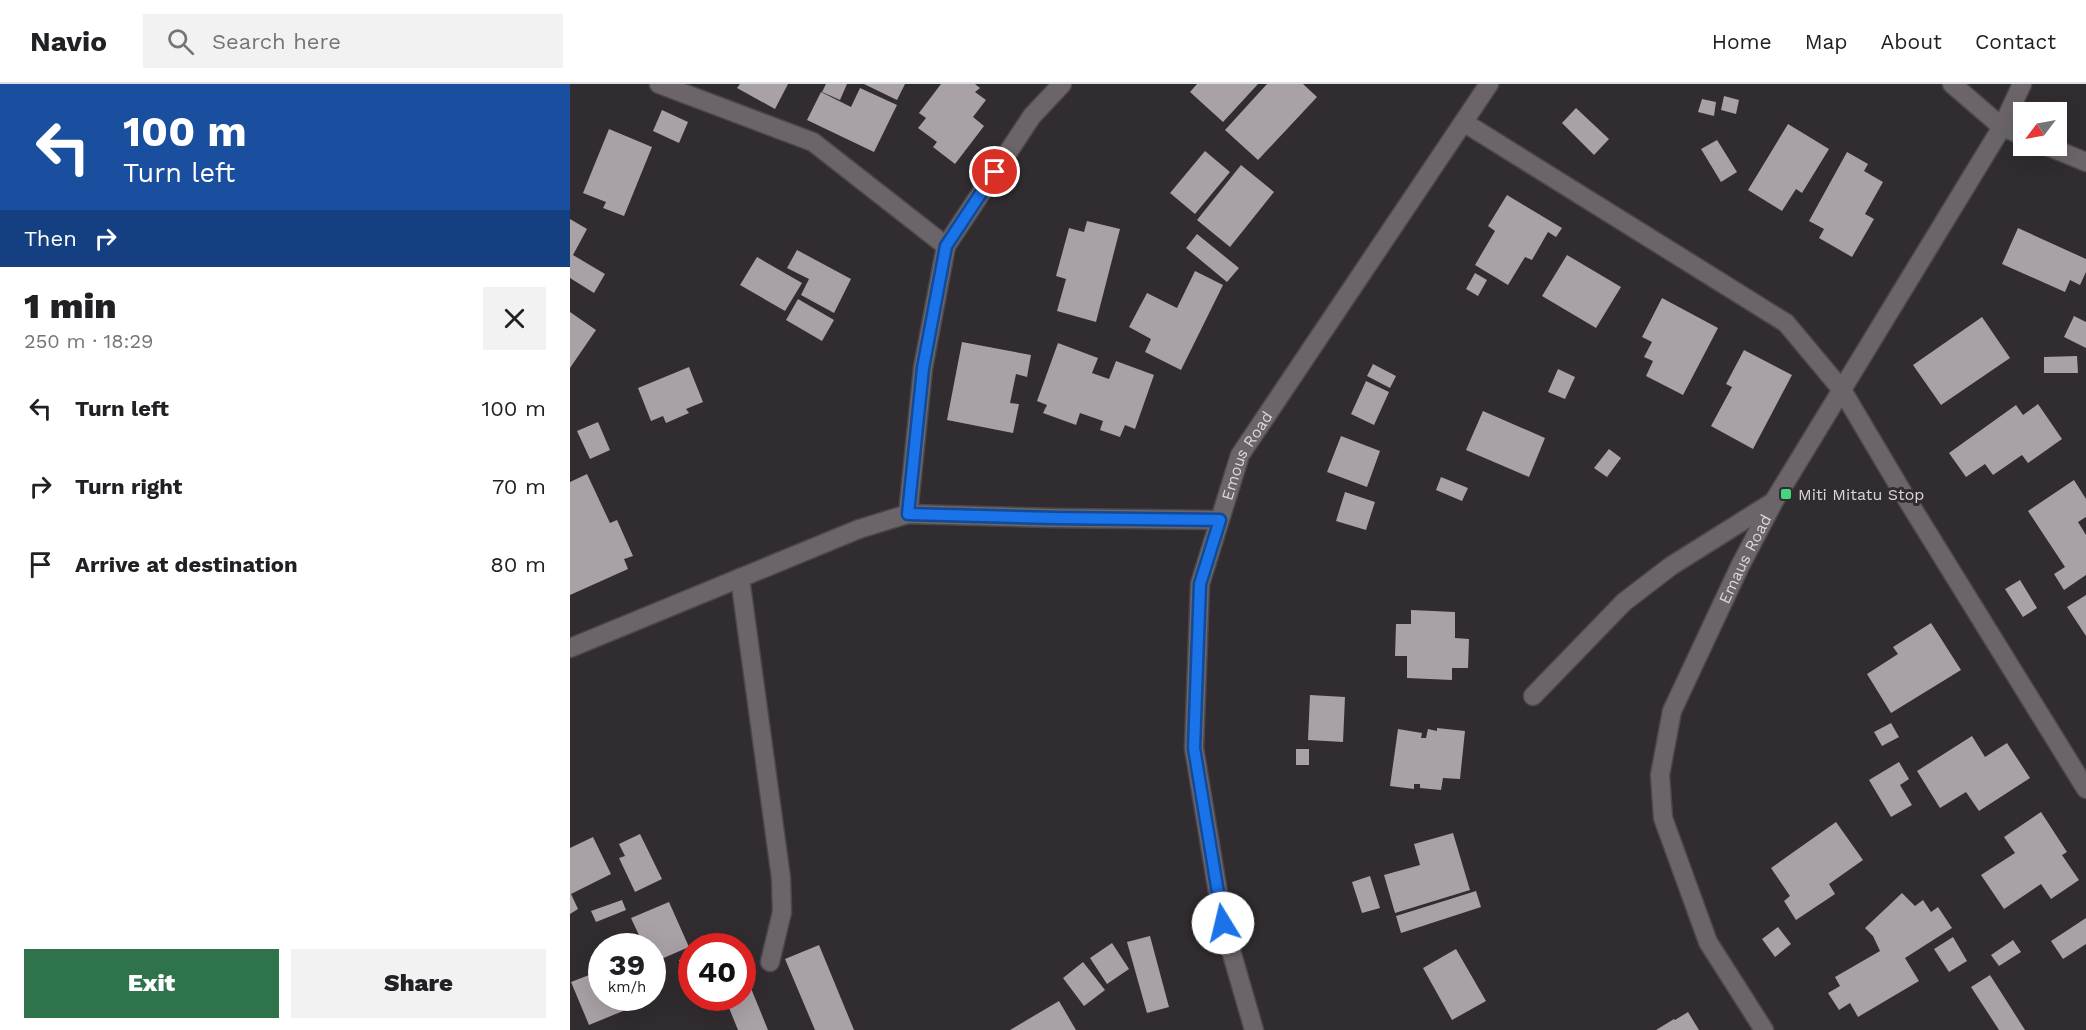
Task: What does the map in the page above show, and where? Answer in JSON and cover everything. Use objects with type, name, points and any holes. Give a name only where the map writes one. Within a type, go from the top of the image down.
[{"type":"street","points":[[659,84],[813,142],[946,246]]},
{"type":"street","points":[[908,514],[923,368],[946,246],[1032,116],[1062,84]]},
{"type":"street","name":"Emous Road","points":[[1254,1030],[1223,923],[1194,748],[1200,584],[1240,455],[1465,123],[1489,84]]},
{"type":"street","points":[[1952,84],[2002,127],[2013,132]]},
{"type":"street","name":"Emaus Road","points":[[1764,1030],[1708,942],[1663,818],[1660,775],[1672,711],[1740,566],[1774,501],[2002,127],[2022,84]]},
{"type":"street","points":[[1465,123],[1786,323],[1842,390],[2086,789]]},
{"type":"street","points":[[2067,154],[2086,162]]},
{"type":"street","points":[[1533,696],[1624,602],[1671,566],[1774,501]]},
{"type":"street","points":[[570,648],[859,529],[908,514],[1220,520]]},
{"type":"street","points":[[740,578],[781,878],[782,912],[770,962]]},
{"type":"building","points":[[740,84],[788,84],[775,109],[737,88]]},
{"type":"building","points":[[826,84],[847,84],[840,100],[822,92]]},
{"type":"building","points":[[864,84],[905,84],[897,100]]},
{"type":"building","points":[[941,84],[975,84],[980,88],[975,92],[986,100],[973,117],[984,126],[955,164],[933,147],[937,142],[918,128],[926,118],[919,113]]},
{"type":"building","points":[[1197,84],[1258,84],[1223,122],[1190,92]]},
{"type":"building","points":[[1267,84],[1303,84],[1317,97],[1258,160],[1225,130]]},
{"type":"building","points":[[860,88],[897,105],[874,152],[807,120],[821,92],[851,107]]},
{"type":"building","points":[[1724,96],[1739,100],[1736,114],[1721,110]]},
{"type":"building","points":[[1702,99],[1716,102],[1714,116],[1698,112]]},
{"type":"building","points":[[1576,108],[1609,139],[1594,155],[1562,123]]},
{"type":"building","points":[[662,110],[688,122],[679,143],[653,131]]},
{"type":"building","points":[[1788,124],[1829,149],[1802,193],[1796,189],[1782,211],[1748,190]]},
{"type":"building","points":[[609,129],[652,147],[624,216],[603,208],[606,202],[583,193]]},
{"type":"building","points":[[1717,140],[1737,172],[1721,182],[1701,149]]},
{"type":"building","points":[[1205,151],[1230,172],[1195,214],[1170,193]]},
{"type":"building","points":[[1847,152],[1868,164],[1864,171],[1883,182],[1865,214],[1874,219],[1852,257],[1819,238],[1824,229],[1809,221]]},
{"type":"building","points":[[1241,165],[1274,192],[1230,247],[1197,220]]},
{"type":"building","points":[[1507,195],[1562,228],[1556,237],[1548,232],[1532,260],[1525,257],[1508,285],[1475,265],[1495,231],[1488,226]]},
{"type":"building","points":[[570,219],[587,229],[573,255],[605,274],[594,293],[570,278]]},
{"type":"building","points":[[1087,221],[1120,229],[1096,322],[1057,311],[1066,279],[1056,276],[1069,228],[1084,232]]},
{"type":"building","points":[[2018,228],[2086,259],[2086,272],[2080,285],[2070,280],[2065,292],[2002,264]]},
{"type":"building","points":[[1197,234],[1239,268],[1227,282],[1186,248]]},
{"type":"building","points":[[797,250],[851,279],[834,313],[801,295],[809,279],[787,268]]},
{"type":"building","points":[[1567,255],[1621,287],[1596,328],[1542,296]]},
{"type":"building","points":[[757,257],[802,283],[785,311],[740,285]]},
{"type":"building","points":[[1195,271],[1223,285],[1181,370],[1145,352],[1151,339],[1129,327],[1147,293],[1177,308]]},
{"type":"building","points":[[1475,273],[1487,280],[1478,296],[1466,289]]},
{"type":"building","points":[[1662,298],[1718,328],[1683,395],[1646,376],[1653,361],[1644,357],[1652,342],[1642,337]]},
{"type":"building","points":[[798,299],[834,320],[822,341],[786,320]]},
{"type":"building","points":[[570,312],[596,330],[570,368]]},
{"type":"building","points":[[2074,316],[2086,322],[2086,348],[2064,337]]},
{"type":"building","points":[[1982,317],[2010,358],[1941,405],[1913,365]]},
{"type":"building","points":[[962,342],[1031,355],[1027,377],[1016,374],[1010,403],[1019,404],[1013,433],[947,420]]},
{"type":"building","points":[[1058,343],[1098,358],[1092,373],[1109,379],[1116,361],[1154,375],[1135,429],[1125,425],[1120,437],[1100,430],[1103,421],[1080,413],[1076,425],[1043,413],[1047,405],[1037,401]]},
{"type":"building","points":[[1744,350],[1792,375],[1753,449],[1711,426],[1732,387],[1726,384]]},
{"type":"building","points":[[2077,356],[2078,373],[2044,373],[2044,357]]},
{"type":"building","points":[[1373,364],[1396,376],[1390,388],[1367,376]]},
{"type":"building","points":[[689,367],[703,402],[686,409],[689,413],[666,423],[663,416],[651,421],[638,388]]},
{"type":"building","points":[[1558,369],[1575,377],[1565,399],[1548,392]]},
{"type":"building","points":[[1366,381],[1389,392],[1374,425],[1351,414]]},
{"type":"building","points":[[2038,404],[2062,439],[2028,463],[2022,455],[1993,475],[1985,464],[1966,477],[1949,453],[2016,405],[2023,415]]},
{"type":"building","points":[[1483,411],[1545,438],[1529,477],[1466,450]]},
{"type":"building","points":[[598,422],[610,450],[590,459],[577,431]]},
{"type":"building","points":[[1341,436],[1380,451],[1367,487],[1327,472]]},
{"type":"building","points":[[1609,449],[1621,458],[1607,477],[1594,468]]},
{"type":"building","points":[[587,474],[610,523],[617,520],[633,556],[624,559],[628,569],[570,595],[570,482]]},
{"type":"building","points":[[1441,477],[1468,488],[1462,501],[1436,490]]},
{"type":"building","points":[[2074,480],[2086,499],[2086,517],[2078,522],[2086,535],[2086,575],[2064,590],[2054,574],[2065,567],[2028,511]]},
{"type":"building","points":[[1345,492],[1375,502],[1366,530],[1336,521]]},
{"type":"building","points":[[2020,580],[2037,608],[2023,617],[2005,589]]},
{"type":"building","points":[[2086,595],[2086,636],[2067,607]]},
{"type":"building","points":[[1411,610],[1455,612],[1455,638],[1469,639],[1468,668],[1452,668],[1452,680],[1407,678],[1407,656],[1395,656],[1396,624],[1411,624]]},
{"type":"building","points":[[1931,623],[1961,670],[1891,713],[1867,674],[1898,654],[1893,647]]},
{"type":"building","points":[[1310,695],[1345,697],[1343,742],[1308,740]]},
{"type":"building","points":[[1891,723],[1899,737],[1882,746],[1874,732]]},
{"type":"building","points":[[1437,728],[1465,731],[1460,779],[1443,778],[1441,790],[1420,788],[1420,784],[1414,784],[1414,789],[1390,786],[1398,729],[1422,733],[1421,738],[1426,738],[1428,729],[1437,731]]},
{"type":"building","points":[[1972,736],[1985,757],[2007,743],[2030,778],[1979,811],[1966,792],[1940,808],[1917,771]]},
{"type":"building","points":[[1296,749],[1309,749],[1309,765],[1296,765]]},
{"type":"building","points":[[1899,762],[1909,779],[1900,785],[1912,805],[1891,817],[1869,780]]},
{"type":"building","points":[[2041,812],[2067,852],[2062,855],[2079,880],[2051,899],[2041,884],[2004,909],[1981,875],[2015,853],[2004,837]]},
{"type":"building","points":[[1836,822],[1863,860],[1829,884],[1835,894],[1796,920],[1784,901],[1790,896],[1771,868]]},
{"type":"building","points":[[1453,833],[1470,890],[1395,913],[1384,875],[1420,865],[1414,844]]},
{"type":"building","points":[[640,834],[662,879],[635,892],[619,858],[625,856],[619,844]]},
{"type":"building","points":[[593,837],[611,874],[571,894],[578,909],[570,914],[570,848]]},
{"type":"building","points":[[1370,876],[1380,908],[1362,913],[1352,882]]},
{"type":"building","points":[[1476,891],[1481,907],[1401,933],[1396,916]]},
{"type":"building","points":[[1902,893],[1915,906],[1923,900],[1931,912],[1938,907],[1952,928],[1905,958],[1919,981],[1858,1017],[1850,1003],[1839,1010],[1828,993],[1840,986],[1835,977],[1880,951],[1873,936],[1865,928]]},
{"type":"building","points":[[622,900],[626,910],[596,922],[591,911]]},
{"type":"building","points":[[669,902],[683,933],[678,933],[678,952],[666,957],[666,933],[638,933],[631,918]]},
{"type":"building","points":[[2086,918],[2086,944],[2063,959],[2051,941]]},
{"type":"building","points":[[1778,927],[1791,944],[1775,957],[1762,939]]},
{"type":"building","points":[[1150,936],[1169,1007],[1147,1013],[1127,942]]},
{"type":"building","points":[[1953,937],[1967,961],[1949,972],[1934,949]]},
{"type":"building","points":[[2013,940],[2021,952],[1999,966],[1991,955]]},
{"type":"building","points":[[1112,943],[1129,969],[1107,984],[1090,958]]},
{"type":"building","points":[[819,945],[854,1030],[815,1030],[785,959]]},
{"type":"building","points":[[1456,949],[1486,1001],[1452,1020],[1423,968]]},
{"type":"building","points":[[1083,962],[1105,990],[1084,1006],[1063,978]]},
{"type":"building","points":[[588,975],[588,1011],[623,1011],[589,1025],[571,982]]},
{"type":"building","points":[[1990,975],[2025,1030],[1999,1030],[1971,987]]},
{"type":"building","points":[[756,1001],[768,1030],[738,1030],[730,1011],[756,1011]]},
{"type":"building","points":[[1059,1001],[1076,1030],[1010,1030]]},
{"type":"building","points":[[1688,1012],[1699,1030],[1656,1030],[1674,1019]]},
{"type":"place","name":"Miti Mitatu Stop","points":[[1786,494]]},
{"type":"route","points":[[995,172],[946,246],[923,368],[908,514],[1220,520],[1200,584],[1194,748],[1223,923]]}]
